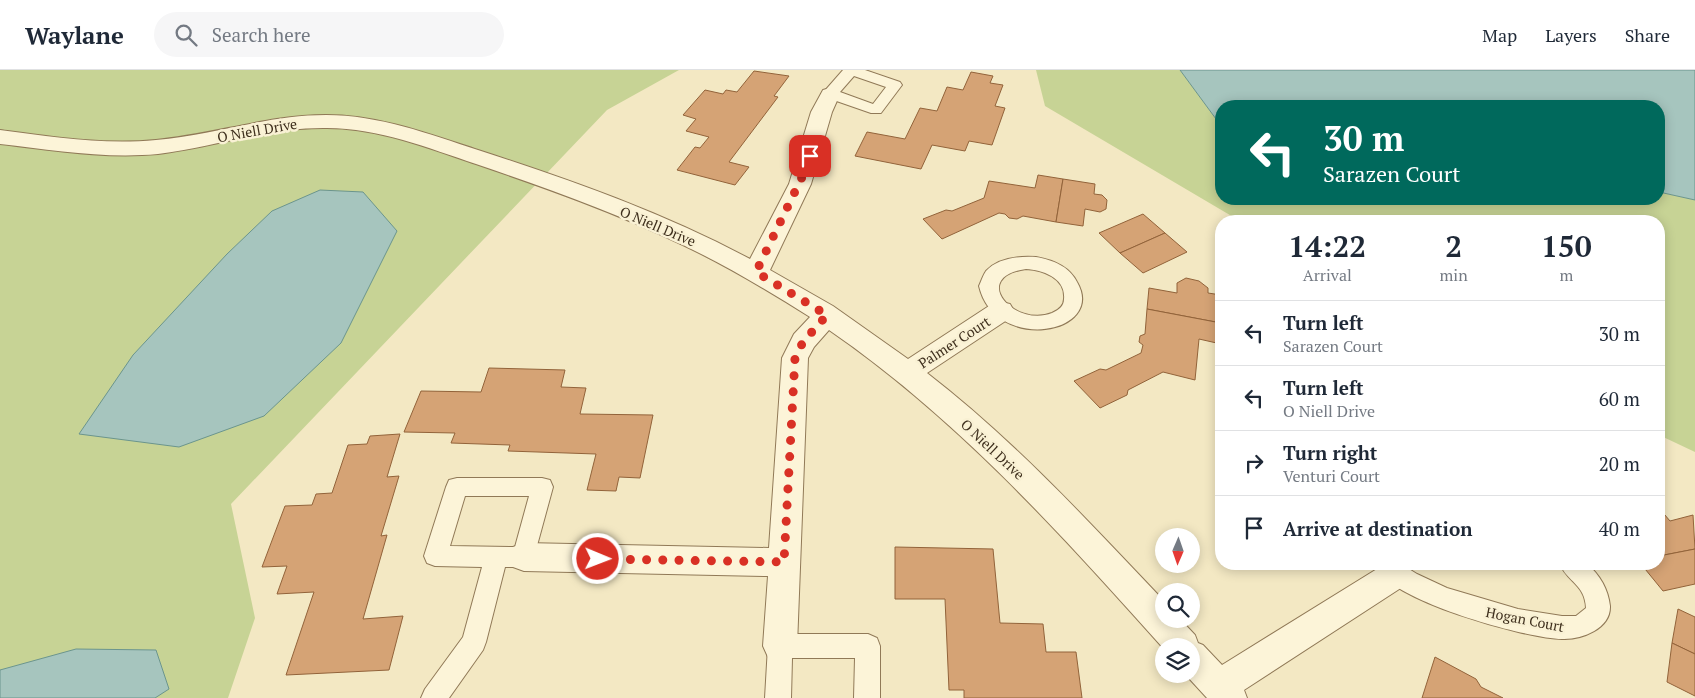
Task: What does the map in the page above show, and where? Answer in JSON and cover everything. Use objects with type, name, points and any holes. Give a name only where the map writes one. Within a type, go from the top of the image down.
[{"type":"street","points":[[756,272],[804,173],[815,139],[821,108],[830,94]]},
{"type":"street","name":"O Niell Drive","points":[[0,137],[125,149],[181,144],[279,124],[310,121],[350,123],[388,128],[551,182],[691,240],[756,272],[827,315],[907,373],[981,435],[1066,518],[1176,638]]},
{"type":"street","name":"Palmer Court","points":[[907,373],[1001,312]]},
{"type":"street","points":[[780,646],[795,358],[803,342],[827,315]]},
{"type":"street","points":[[510,557],[784,562]]},
{"type":"street","name":"Hogan Court","points":[[1225,692],[1389,570]]},
{"type":"street","points":[[1200,666],[1225,692]]},
{"type":"lane","points":[[851,70],[894,85],[876,110],[830,94],[851,70]]},
{"type":"lane","points":[[434,698],[474,642],[542,486],[457,487],[435,556],[510,557]]},
{"type":"lane","name":"Hogan Court","points":[[1391,570],[1413,585],[1471,608],[1540,625],[1574,628],[1589,623],[1598,612],[1598,598],[1590,581],[1578,570]]},
{"type":"lane","points":[[778,698],[780,646],[868,646],[867,698]]},
{"type":"green space","points":[[0,70],[679,70],[607,110],[231,504],[255,618],[228,698],[0,698]]},
{"type":"green space","points":[[1036,70],[1180,70],[1215,118],[1215,205],[1665,205],[1665,193],[1695,200],[1695,452],[1665,438],[1665,215],[1230,215],[1045,106]]},
{"type":"water","points":[[1180,70],[1695,70],[1695,200],[1665,193],[1665,100],[1215,100],[1215,118]]},
{"type":"water","points":[[320,190],[363,192],[397,231],[341,343],[264,416],[179,447],[79,434],[133,355],[227,254],[272,211]]},
{"type":"water","points":[[76,649],[156,650],[169,689],[155,698],[0,698],[0,670]]},
{"type":"building","points":[[754,71],[789,76],[774,96],[778,97],[729,162],[749,167],[735,185],[677,170],[695,147],[700,148],[709,137],[686,131],[696,119],[683,115],[705,90],[723,94],[726,90],[737,92]]},
{"type":"building","points":[[971,72],[993,76],[990,83],[1003,85],[995,106],[1005,108],[992,145],[969,141],[965,151],[932,145],[921,169],[855,156],[867,132],[905,139],[920,108],[937,111],[947,87],[963,90]]},
{"type":"building","points":[[1038,175],[1063,179],[1056,222],[1023,216],[1017,219],[1009,218],[1005,214],[999,213],[942,239],[923,219],[946,210],[952,211],[984,198],[989,181],[1035,188]]},
{"type":"building","points":[[1063,179],[1095,184],[1094,194],[1102,195],[1107,200],[1106,209],[1100,212],[1085,209],[1083,226],[1056,222]]},
{"type":"building","points":[[1143,214],[1165,233],[1120,253],[1099,233]]},
{"type":"building","points":[[1165,233],[1187,252],[1143,273],[1120,253]]},
{"type":"building","points":[[1186,278],[1199,281],[1208,288],[1208,293],[1215,294],[1215,322],[1147,309],[1149,288],[1177,293],[1177,283]]},
{"type":"building","points":[[1147,309],[1215,322],[1215,343],[1199,339],[1195,380],[1163,372],[1128,390],[1127,395],[1100,408],[1074,381],[1100,369],[1106,370],[1141,353],[1143,345],[1139,342],[1140,336],[1145,334]]},
{"type":"building","points":[[489,368],[565,370],[561,387],[586,388],[580,414],[653,415],[640,478],[619,477],[616,491],[587,490],[596,454],[508,451],[510,445],[451,443],[455,433],[404,432],[421,391],[481,392]]},
{"type":"building","points":[[400,434],[387,477],[399,476],[381,536],[387,535],[363,619],[403,616],[389,670],[286,675],[314,592],[277,594],[287,566],[262,567],[285,506],[312,505],[316,494],[332,493],[348,445],[367,444],[370,436]]},
{"type":"building","points":[[1665,515],[1670,521],[1693,515],[1695,549],[1665,555]]},
{"type":"building","points":[[895,547],[993,549],[1000,623],[1043,624],[1046,652],[1076,652],[1082,698],[964,698],[964,690],[949,690],[945,599],[895,599]]},
{"type":"building","points":[[1695,549],[1695,584],[1663,591],[1646,570],[1665,570],[1665,555]]},
{"type":"building","points":[[1678,609],[1695,617],[1695,654],[1672,643]]},
{"type":"building","points":[[1672,643],[1695,654],[1695,696],[1667,682]]},
{"type":"building","points":[[1435,657],[1476,679],[1481,687],[1503,698],[1422,698]]},
{"type":"route","points":[[598,559],[784,562],[795,358],[803,342],[827,315],[756,272],[804,173],[810,156]]}]
